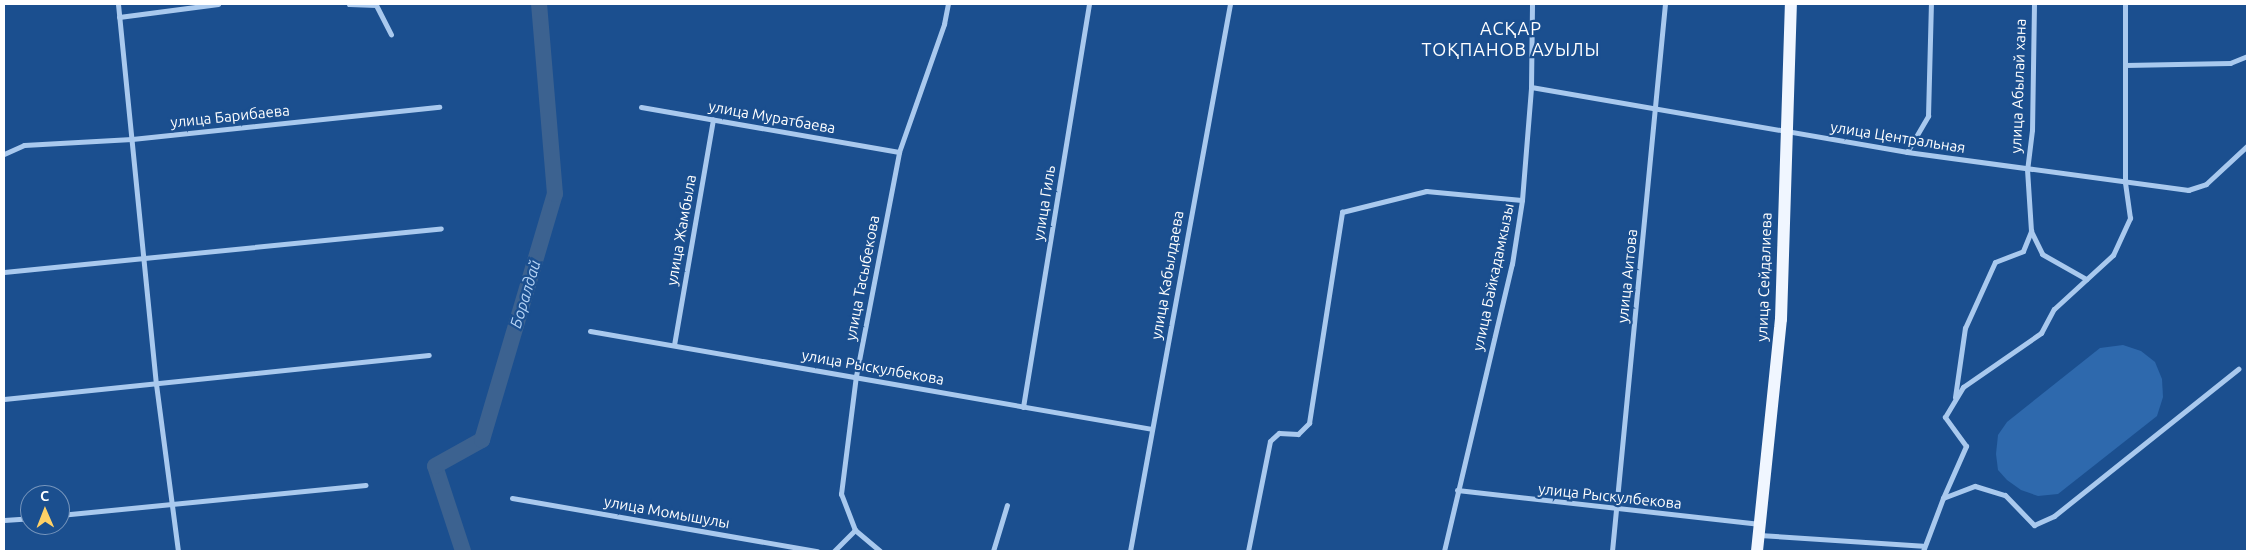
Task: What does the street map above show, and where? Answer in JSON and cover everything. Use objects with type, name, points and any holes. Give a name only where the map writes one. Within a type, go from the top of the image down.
[{"type":"main road","name":"улица Сейдалиева","points":[[1757,551],[1780,319],[1785,132],[1791,4]]},
{"type":"street","points":[[118,4],[156,384],[178,551]]},
{"type":"street","points":[[119,17],[218,4]]},
{"type":"street","points":[[349,4],[376,5],[391,34]]},
{"type":"street","name":"улица Тасыбекова","points":[[880,551],[855,530],[841,494],[856,376],[899,152],[944,24],[948,4]]},
{"type":"street","name":"улица Гиль","points":[[1023,407],[1089,4]]},
{"type":"street","name":"улица Кабылдаева","points":[[1130,551],[1230,4]]},
{"type":"street","name":"улица Байкадамкызы","points":[[1444,551],[1512,264],[1522,200],[1531,88],[1532,4]]},
{"type":"street","name":"улица Аитова","points":[[1612,551],[1666,4]]},
{"type":"street","points":[[1907,152],[1928,116],[1931,4]]},
{"type":"street","name":"улица Абылай хана","points":[[2031,230],[2027,168],[2032,130],[2034,4]]},
{"type":"street","points":[[1923,549],[1942,498],[1966,446],[1945,417],[1963,387],[2041,333],[2054,309],[2113,255],[2130,218],[2125,182],[2125,4]]},
{"type":"street","points":[[2124,65],[2230,63],[2247,56]]},
{"type":"street","name":"улица Центральная","points":[[1531,88],[1907,152],[2193,190],[2206,184],[2247,146]]},
{"type":"street","name":"улица Барибаева","points":[[4,154],[24,145],[132,140],[439,106]]},
{"type":"street","name":"улица Муратбаева","points":[[641,107],[899,152]]},
{"type":"street","name":"улица Жамбыла","points":[[674,345],[713,119]]},
{"type":"street","points":[[1248,551],[1270,441],[1279,433],[1298,434],[1308,423],[1342,212],[1426,190],[1522,200]]},
{"type":"street","points":[[4,272],[441,228]]},
{"type":"street","points":[[2031,230],[2042,254],[2086,279]]},
{"type":"street","points":[[1955,400],[1968,320],[1995,262],[2023,252],[2031,230]]},
{"type":"street","name":"улица Рыскулбекова","points":[[590,331],[1152,429]]},
{"type":"street","points":[[4,399],[429,355]]},
{"type":"street","points":[[1942,498],[1974,486],[2005,495],[2034,525],[2054,516],[2238,368]]},
{"type":"street","points":[[70,514],[173,506],[366,485]]},
{"type":"street","name":"улица Рыскулбекова","points":[[1457,490],[1923,549]]},
{"type":"street","name":"улица Момышулы","points":[[512,498],[817,551]]},
{"type":"street","points":[[994,551],[1007,506]]},
{"type":"street","points":[[4,520],[20,519]]},
{"type":"street","points":[[834,551],[855,530]]},
{"type":"shaded area","points":[[2123,345],[2141,351],[2155,362],[2162,379],[2163,397],[2157,416],[2058,494],[2038,496],[2021,490],[2007,480],[1998,470],[1996,454],[1998,435],[2007,422],[2100,348]]},
{"type":"waterway","name":"Боралдай","points":[[463,551],[435,466],[482,440],[555,194],[539,4]]},
{"type":"district","name":"АСҚАР ТОҚПАНОВ АУЫЛЫ","points":[[1511,39]]}]
